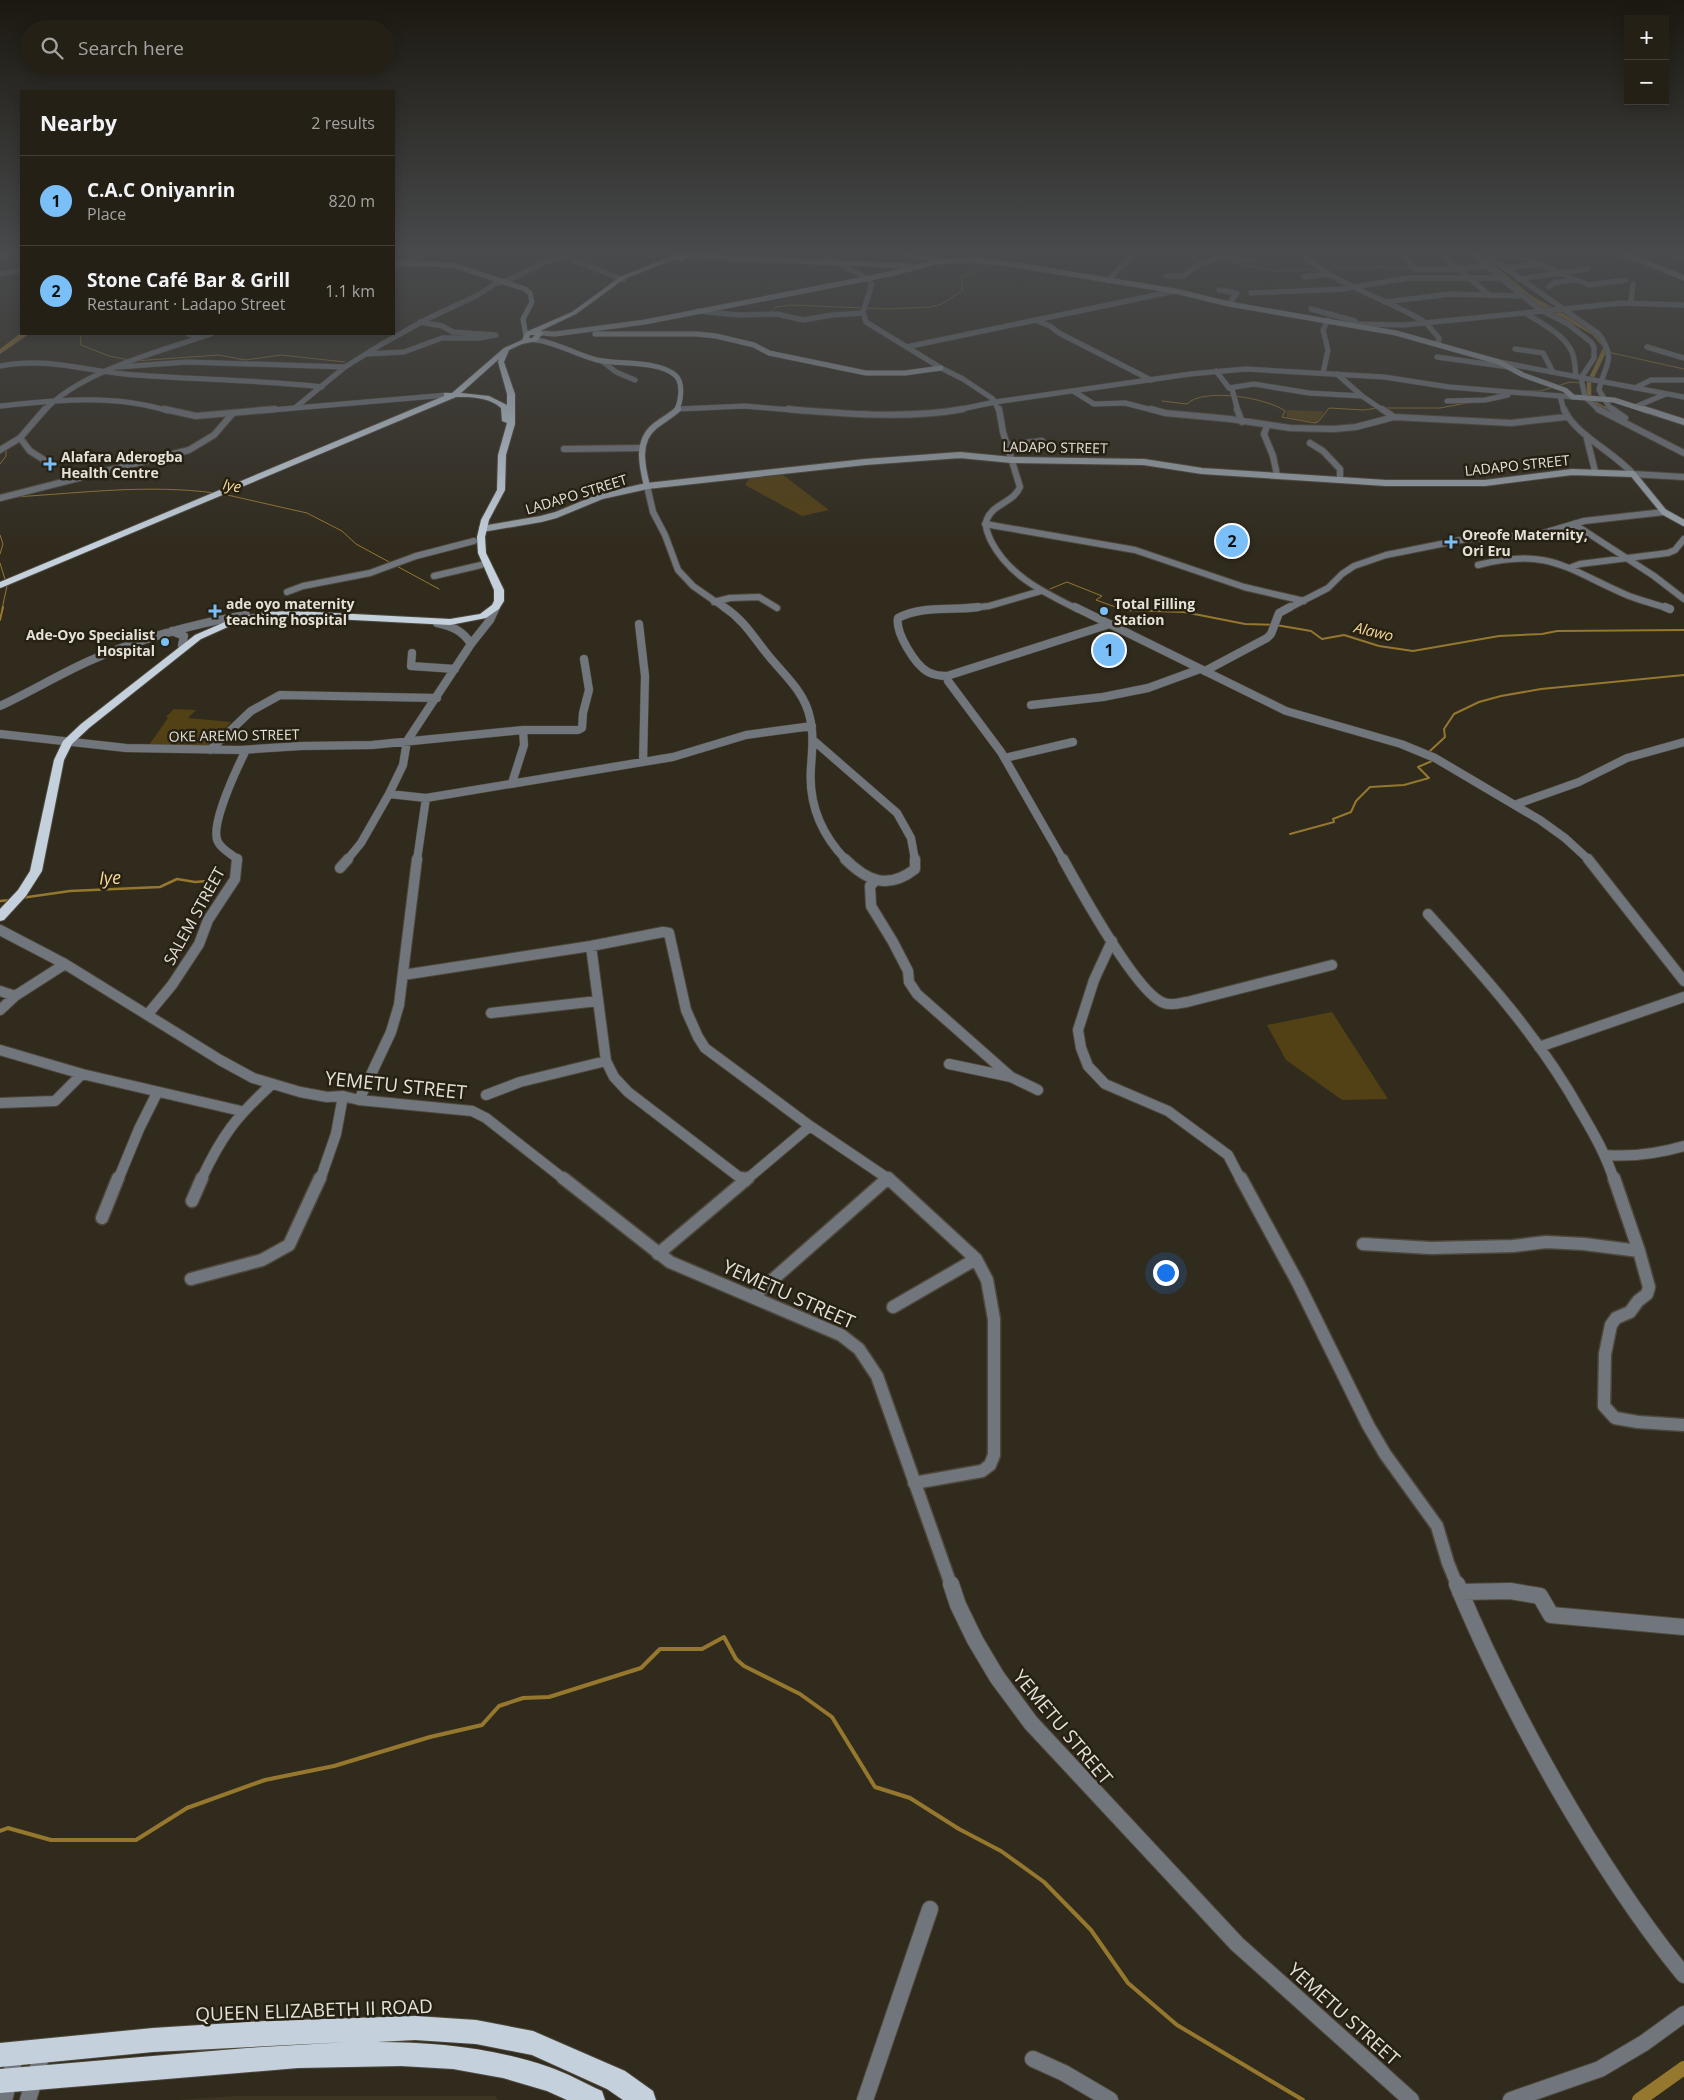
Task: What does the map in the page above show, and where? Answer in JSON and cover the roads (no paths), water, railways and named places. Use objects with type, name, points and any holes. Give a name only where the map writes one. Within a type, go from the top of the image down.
[{"type":"highway","points":[[0,584],[451,395],[501,352]]},
{"type":"highway","points":[[0,910],[23,882],[32,864],[51,763],[64,742],[182,644],[206,629],[246,614],[284,611],[437,623],[473,619],[483,616],[496,607],[500,601],[499,590],[482,553],[481,537],[482,529],[499,496],[502,455],[509,420],[510,388],[501,362],[505,352]]},
{"type":"highway","points":[[451,395],[482,397],[503,404],[509,420]]},
{"type":"highway","points":[[0,917],[22,893],[36,871],[57,765],[64,742],[186,646],[223,625],[254,616],[280,614],[436,620],[461,618],[480,613],[490,605],[493,594],[492,586],[476,554],[474,541],[477,526],[499,484]]},
{"type":"highway","name":"QUEEN ELIZABETH II ROAD","points":[[8,2054],[154,2040],[368,2029],[415,2028],[476,2032],[533,2043],[616,2080],[644,2100]]},
{"type":"highway","points":[[363,2054],[368,2029]]},
{"type":"highway","points":[[4,2087],[31,2089],[261,2059],[363,2054],[410,2054],[469,2059],[525,2071],[553,2081],[593,2100]]},
{"type":"main road","points":[[574,352],[602,361],[650,367],[674,374],[680,380],[681,388],[678,409],[648,432],[642,448],[641,457],[647,486]]},
{"type":"main road","points":[[767,352],[866,373],[905,373],[941,368]]},
{"type":"main road","points":[[1467,352],[1499,362],[1523,375],[1555,385],[1565,390],[1572,397],[1601,398],[1637,406],[1684,422]]},
{"type":"main road","name":"LADAPO STREET","points":[[482,529],[520,524],[556,515],[602,496],[647,486],[899,459],[960,455],[1012,460],[1138,461],[1194,470],[1386,483],[1466,484],[1501,481],[1558,472],[1595,471],[1633,474]]},
{"type":"main road","points":[[1633,474],[1664,512],[1684,523]]},
{"type":"street","points":[[0,450],[20,438],[53,401],[68,390],[106,371],[158,352]]},
{"type":"street","points":[[296,408],[345,367],[368,352]]},
{"type":"street","points":[[365,354],[387,355],[402,352]]},
{"type":"street","points":[[914,352],[984,392],[998,406],[1007,445],[1019,481],[1019,492],[991,512],[985,524],[994,548],[1005,564],[1042,591],[1300,717],[1430,755],[1517,804],[1560,834],[1588,859],[1682,977]]},
{"type":"street","points":[[1096,352],[1119,366],[1151,380]]},
{"type":"street","points":[[1323,373],[1328,352]]},
{"type":"street","points":[[1536,352],[1543,353],[1553,372]]},
{"type":"street","points":[[1572,352],[1585,397],[1606,415],[1684,453]]},
{"type":"street","points":[[1581,378],[1594,358],[1594,352]]},
{"type":"street","points":[[1610,352],[1611,356],[1599,381],[1598,390],[1601,398],[1618,414],[1684,445]]},
{"type":"street","points":[[1664,352],[1684,358]]},
{"type":"street","points":[[1437,356],[1491,366],[1509,367]]},
{"type":"street","points":[[602,361],[616,372],[635,380]]},
{"type":"street","points":[[118,367],[188,362],[345,367]]},
{"type":"street","points":[[1499,362],[1684,397]]},
{"type":"street","points":[[0,366],[24,363],[50,363],[123,374],[280,382],[322,387]]},
{"type":"street","points":[[678,409],[745,406],[845,414],[921,413],[961,410],[995,402],[1216,371],[1246,369],[1389,377],[1449,387],[1572,397]]},
{"type":"street","points":[[1216,371],[1229,388],[1232,389],[1233,398],[1242,422]]},
{"type":"street","points":[[1337,374],[1362,396],[1394,417]]},
{"type":"street","points":[[1635,388],[1640,384],[1648,382],[1684,380]]},
{"type":"street","points":[[1229,388],[1254,384],[1309,393],[1362,396]]},
{"type":"street","points":[[1073,391],[1094,404],[1125,403],[1154,411],[1267,426],[1334,430],[1356,427],[1394,417],[1511,423],[1566,417]]},
{"type":"street","points":[[1447,401],[1471,402],[1498,398],[1510,393]]},
{"type":"street","points":[[1637,406],[1666,394]]},
{"type":"street","points":[[0,406],[53,401],[130,401],[188,416],[451,395]]},
{"type":"street","points":[[1560,396],[1566,417],[1586,435],[1616,457],[1633,474],[1684,477]]},
{"type":"street","points":[[0,498],[189,450],[214,435],[233,413]]},
{"type":"street","points":[[1267,426],[1264,434],[1273,456],[1277,475]]},
{"type":"street","points":[[1586,435],[1595,471]]},
{"type":"street","points":[[20,438],[30,451],[49,463]]},
{"type":"street","points":[[1007,445],[1042,441],[1040,440]]},
{"type":"street","points":[[1310,443],[1323,451],[1340,469],[1340,479]]},
{"type":"street","points":[[564,449],[642,448]]},
{"type":"street","points":[[647,486],[653,511],[664,532],[676,568],[682,576],[740,620],[794,685],[804,700],[812,726],[810,787],[813,806],[819,822],[828,837],[846,859],[866,876],[876,881],[893,881],[908,876],[915,869],[916,856],[905,822],[895,808],[834,761],[813,740]]},
{"type":"street","points":[[1031,705],[1103,697],[1148,688],[1202,670],[1267,638],[1271,634],[1279,612],[1328,588],[1342,574],[1354,566],[1386,555],[1466,539],[1540,534],[1574,524],[1664,512]]},
{"type":"street","points":[[985,524],[1045,532],[1135,550],[1244,587],[1304,600]]},
{"type":"street","points":[[1574,524],[1684,599]]},
{"type":"street","points":[[1572,567],[1580,564],[1668,553],[1675,550],[1684,539]]},
{"type":"street","points":[[288,592],[304,586],[370,573],[416,556],[474,541]]},
{"type":"street","points":[[1478,565],[1522,557],[1544,559],[1572,567],[1631,596],[1670,609]]},
{"type":"street","points":[[434,576],[481,565]]},
{"type":"street","points":[[1042,591],[982,607],[918,611],[898,618],[900,630],[918,666],[931,675],[947,676],[1110,624]]},
{"type":"street","points":[[714,602],[730,598],[759,597],[777,608]]},
{"type":"street","points":[[340,868],[361,843],[389,794],[403,765],[407,741],[471,644],[490,620],[496,607]]},
{"type":"street","points":[[0,706],[37,686],[97,658],[172,631],[246,614]]},
{"type":"street","points":[[437,623],[458,629],[471,644]]},
{"type":"street","points":[[640,624],[645,653],[646,678],[643,762]]},
{"type":"street","points":[[172,631],[184,636],[182,644]]},
{"type":"street","points":[[412,653],[411,666],[455,668]]},
{"type":"street","name":"OKE AREMO STREET","points":[[0,734],[126,748],[246,750],[301,746],[372,745],[523,730],[582,728],[583,714],[589,690],[584,659]]},
{"type":"street","points":[[947,676],[948,681],[979,720],[1005,758],[1067,869],[1144,990],[1154,1000],[1162,1004],[1172,1004],[1222,994],[1332,964]]},
{"type":"street","points":[[210,750],[239,722],[264,703],[280,695],[436,698]]},
{"type":"street","points":[[389,794],[426,798],[673,757],[746,735],[812,726]]},
{"type":"street","points":[[512,783],[524,745],[523,730]]},
{"type":"street","points":[[1005,758],[1072,742]]},
{"type":"street","points":[[1517,804],[1579,782],[1627,758],[1684,742]]},
{"type":"street","name":"SALEM STREET","points":[[148,1014],[199,944],[208,920],[235,879],[238,860],[218,845],[214,831],[232,776],[246,750]]},
{"type":"street","points":[[359,1100],[396,1018],[403,975],[410,899],[426,798]]},
{"type":"street","points":[[876,881],[870,886],[871,906],[908,971],[909,982],[917,994],[1011,1077]]},
{"type":"street","points":[[1428,914],[1496,989],[1554,1065],[1606,1156],[1648,1279],[1648,1293],[1628,1313],[1619,1315],[1611,1324],[1607,1336],[1604,1406],[1616,1418],[1638,1422],[1684,1425]]},
{"type":"street","name":"YEMETU STREET","points":[[0,930],[66,964],[220,1060],[253,1078],[327,1097],[343,1096],[359,1100],[472,1111],[486,1118],[658,1254],[685,1269],[833,1330],[854,1343],[877,1376],[958,1605],[975,1640],[997,1677],[1030,1723],[1237,1944],[1412,2100]]},
{"type":"street","points":[[403,975],[591,946],[663,932],[669,933],[690,1023],[696,1038],[705,1048],[810,1126],[888,1178],[976,1259],[987,1280],[994,1319],[994,1455],[990,1465],[982,1471],[914,1483]]},
{"type":"street","points":[[1112,941],[1089,995],[1078,1030],[1081,1048],[1088,1066],[1105,1084],[1168,1111],[1228,1155],[1294,1276],[1368,1426],[1385,1454],[1437,1526],[1448,1563],[1509,1700],[1578,1825],[1650,1934],[1684,1975]]},
{"type":"street","points":[[591,946],[606,1062],[614,1077],[628,1092],[745,1181]]},
{"type":"street","points":[[0,1010],[15,996],[66,964]]},
{"type":"street","points":[[0,991],[15,996]]},
{"type":"street","points":[[1539,1047],[1684,997]]},
{"type":"street","points":[[491,1013],[598,1001]]},
{"type":"street","points":[[0,1050],[82,1074],[157,1092],[201,1100],[241,1111]]},
{"type":"street","points":[[486,1095],[520,1082],[606,1062]]},
{"type":"street","points":[[949,1064],[1011,1077],[1038,1090]]},
{"type":"street","points":[[0,1103],[55,1101],[82,1074]]},
{"type":"street","points":[[192,1201],[220,1142],[241,1111],[272,1084]]},
{"type":"street","points":[[102,1218],[139,1129],[157,1092]]},
{"type":"street","points":[[191,1279],[262,1260],[288,1246],[316,1191],[336,1134],[343,1096]]},
{"type":"street","points":[[658,1254],[810,1126]]},
{"type":"street","points":[[1606,1156],[1629,1157],[1657,1154],[1684,1146]]},
{"type":"street","points":[[753,1297],[888,1178]]},
{"type":"street","points":[[1363,1244],[1431,1248],[1513,1246],[1546,1242],[1584,1244],[1639,1251]]},
{"type":"street","points":[[893,1307],[976,1259]]},
{"type":"street","points":[[1460,1592],[1502,1590],[1528,1592],[1540,1596],[1551,1615],[1557,1617],[1583,1617],[1684,1627]]},
{"type":"street","points":[[864,2100],[930,1909]]},
{"type":"street","points":[[1511,2100],[1600,2069],[1644,2043],[1684,2014]]},
{"type":"street","points":[[31,2089],[43,2051]]},
{"type":"street","points":[[4,2087],[8,2054]]},
{"type":"street","points":[[1033,2059],[1064,2073],[1110,2100]]},
{"type":"waterway","points":[[99,352],[129,360]]},
{"type":"waterway","points":[[1604,352],[1589,383],[1589,400],[1607,411]]},
{"type":"waterway","points":[[1608,352],[1684,369]]},
{"type":"waterway","points":[[134,361],[219,355],[245,360],[281,355],[345,362]]},
{"type":"waterway","points":[[1512,391],[1541,391],[1570,382],[1580,383]]},
{"type":"waterway","points":[[1162,401],[1187,404],[1195,399],[1207,396],[1236,396],[1277,406],[1285,411],[1282,417],[1315,423],[1318,422],[1329,408],[1364,410],[1378,408]]},
{"type":"waterway","points":[[1384,408],[1440,408],[1472,402]]},
{"type":"waterway","points":[[0,464],[6,456],[6,450],[4,449]]},
{"type":"waterway","name":"Iye","points":[[14,497],[139,489],[190,490],[215,493]]},
{"type":"waterway","name":"Iye","points":[[223,494],[307,513],[342,531],[356,544],[439,589]]},
{"type":"waterway","points":[[0,535],[3,544],[0,554]]},
{"type":"waterway","points":[[0,563],[7,586],[2,609]]},
{"type":"waterway","name":"Alawo","points":[[1050,589],[1067,582],[1102,596],[1096,600],[1121,609]]},
{"type":"waterway","points":[[0,620],[3,607]]},
{"type":"waterway","name":"Alawo","points":[[1118,607],[1125,610],[1184,612],[1245,624],[1276,625],[1311,631],[1322,639],[1344,635],[1379,646],[1413,651],[1499,636],[1542,634],[1557,631],[1684,630]]},
{"type":"waterway","points":[[1290,834],[1334,822],[1333,819],[1351,812],[1356,801],[1370,787],[1404,785],[1429,778],[1418,767],[1432,761],[1430,751],[1445,737],[1444,729],[1454,714],[1479,702],[1541,689],[1684,675]]},
{"type":"waterway","name":"Iye","points":[[21,898],[70,891],[160,887],[177,879],[195,882],[219,880]]},
{"type":"waterway","name":"Iye","points":[[0,901],[11,900]]},
{"type":"waterway","points":[[0,1831],[8,1828],[51,1840],[136,1840],[187,1808],[265,1780],[334,1766],[430,1737],[482,1725],[499,1706],[523,1698],[549,1697],[641,1668],[660,1649],[702,1649],[724,1637],[736,1659],[744,1666],[800,1694],[832,1717],[875,1787],[910,1798],[959,1829],[1001,1851],[1044,1882],[1091,1930],[1128,1983],[1177,2025],[1303,2100]]},
{"type":"waterway","points":[[1639,2100],[1684,2068]]},
{"type":"place","name":"Alafara Aderogba Health Centre","points":[[50,464]]},
{"type":"place","name":"Stone Café Bar & Grill","points":[[1232,541]]},
{"type":"place","name":"Oreofe Maternity, Ori Eru","points":[[1451,542]]},
{"type":"place","name":"ade oyo maternity teaching hospital","points":[[215,611]]},
{"type":"place","name":"Total Filling Station","points":[[1104,611]]},
{"type":"place","name":"Ade-Oyo Specialist Hospital","points":[[165,642]]},
{"type":"place","name":"C.A.C Oniyanrin","points":[[1109,650]]}]
